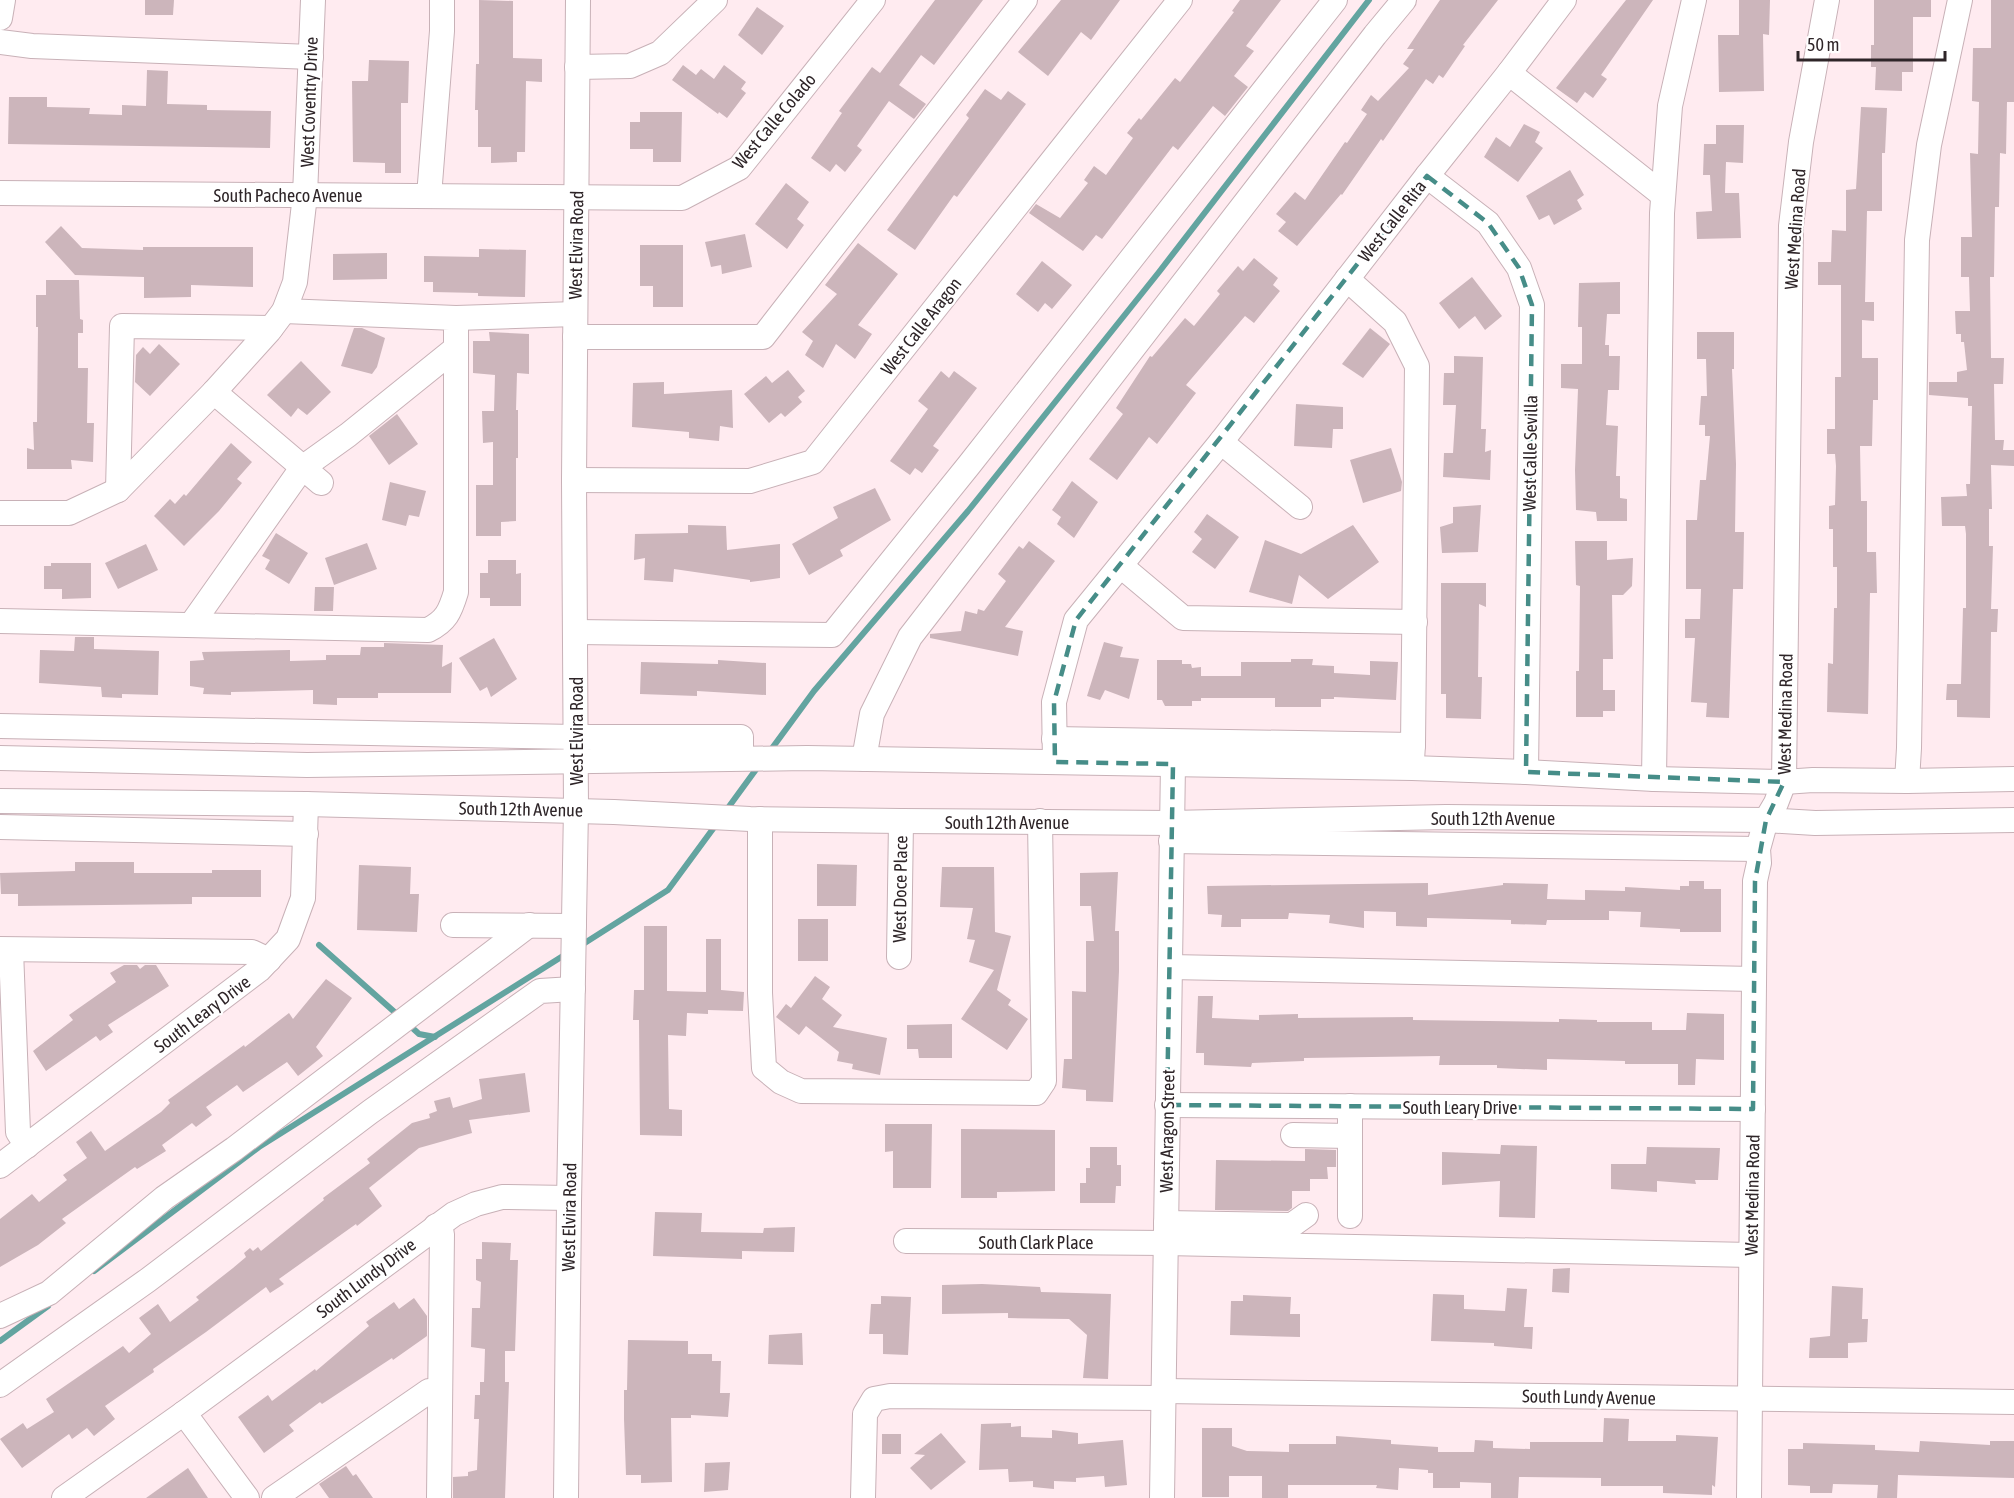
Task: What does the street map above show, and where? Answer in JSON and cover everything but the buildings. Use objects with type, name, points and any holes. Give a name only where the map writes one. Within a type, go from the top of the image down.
[{"type":"street","points":[[0,18],[3,0]]},
{"type":"street","name":"West Coventry Drive","points":[[0,513],[69,513],[118,490],[214,392],[278,320],[295,282],[305,195],[314,0]]},
{"type":"street","points":[[429,196],[442,31],[442,0]]},
{"type":"street","name":"West Elvira Road","points":[[566,1498],[576,811],[574,480],[578,0]]},
{"type":"street","points":[[577,67],[630,66],[660,53],[715,0]]},
{"type":"street","name":"West Calle Colado","points":[[576,198],[682,198],[740,168],[873,0]]},
{"type":"street","points":[[118,490],[122,326],[278,320],[456,318],[763,337],[1025,0]]},
{"type":"street","name":"West Calle Aragon","points":[[574,480],[750,481],[813,462],[1180,0]]},
{"type":"street","points":[[575,632],[832,635],[969,465],[1335,0]]},
{"type":"street","points":[[864,759],[872,714],[910,637],[1331,91],[1404,0]]},
{"type":"street","name":"West Calle Rita","points":[[1054,750],[1054,702],[1076,620],[1221,442],[1509,74],[1564,0]]},
{"type":"street","points":[[1654,779],[1663,195],[1670,106],[1694,0]]},
{"type":"street","name":"West Medina Road","points":[[1749,1498],[1755,881],[1759,863],[1758,849],[1766,820],[1784,782],[1791,226],[1801,142],[1827,0]]},
{"type":"street","points":[[1907,781],[1917,240],[1929,145],[1960,0]]},
{"type":"street","points":[[0,42],[32,46],[311,57]]},
{"type":"street","points":[[1509,74],[1663,195]]},
{"type":"street","name":"West Calle Sevilla","points":[[1427,176],[1488,223],[1519,268],[1532,305],[1526,772]]},
{"type":"street","name":"South Pacheco Avenue","points":[[0,193],[576,198]]},
{"type":"street","points":[[1347,279],[1395,322],[1417,366],[1412,757]]},
{"type":"street","points":[[0,621],[428,630],[441,623],[451,608],[456,592],[456,318]]},
{"type":"street","points":[[190,625],[302,468],[348,435],[456,348]]},
{"type":"street","points":[[214,392],[321,483]]},
{"type":"street","points":[[1221,442],[1300,507]]},
{"type":"street","points":[[1121,566],[1183,618],[1415,622]]},
{"type":"street","points":[[0,726],[576,749]]},
{"type":"street","points":[[0,758],[307,765],[741,737],[743,758],[864,759],[1054,750],[1412,757],[1526,772],[1654,779],[1784,782],[2014,779]]},
{"type":"street","points":[[1054,750],[1173,764],[1412,757]]},
{"type":"street","name":"West Aragon Street","points":[[1162,1498],[1173,764]]},
{"type":"street","name":"South 12th Avenue","points":[[0,801],[306,804],[576,811],[696,818],[1040,821],[1171,832],[1758,849]]},
{"type":"street","name":"South Leary Drive","points":[[0,1166],[259,970],[288,939],[303,898],[306,804]]},
{"type":"street","name":"South 12th Avenue","points":[[1171,832],[1446,817],[1766,820],[1815,823],[2014,820]]},
{"type":"street","points":[[755,819],[764,1068],[781,1082],[801,1091],[1036,1093],[1044,1081],[1040,821]]},
{"type":"street","name":"West Doce Place","points":[[899,957],[901,821]]},
{"type":"street","points":[[0,827],[306,834]]},
{"type":"street","points":[[453,925],[529,925],[574,929]]},
{"type":"street","points":[[0,1316],[49,1293],[164,1198],[234,1149],[529,925]]},
{"type":"street","points":[[27,1146],[18,1132],[6,949],[252,952],[269,960]]},
{"type":"street","points":[[1170,967],[1754,979]]},
{"type":"street","points":[[0,1385],[148,1280],[370,1112],[540,991],[573,989]]},
{"type":"street","name":"South Leary Drive","points":[[1167,1105],[1753,1109]]},
{"type":"street","points":[[1350,1106],[1350,1216]]},
{"type":"street","points":[[1293,1135],[1350,1136]]},
{"type":"street","name":"South Lundy Drive","points":[[64,1498],[184,1413],[454,1214],[468,1207],[502,1197],[569,1198]]},
{"type":"street","points":[[1166,1233],[1292,1225],[1306,1215]]},
{"type":"street","points":[[436,1226],[442,1234],[439,1498]]},
{"type":"street","points":[[1166,1233],[1751,1255]]},
{"type":"street","name":"South Clark Place","points":[[906,1241],[1166,1233]]},
{"type":"street","points":[[274,1498],[429,1391],[440,1394]]},
{"type":"street","name":"South Lundy Avenue","points":[[863,1498],[865,1414],[874,1399],[890,1396],[1163,1395],[2014,1402]]},
{"type":"street","points":[[184,1413],[247,1498]]},
{"type":"highlighted area","points":[[1427,176],[1488,223],[1519,268],[1532,305],[1526,772],[1784,782],[1766,820],[1755,881],[1753,1109],[1167,1105],[1173,764],[1055,762],[1054,702],[1076,620]]},
{"type":"waterway","points":[[770,751],[814,691],[968,511],[1159,272],[1369,0]]},
{"type":"waterway","points":[[725,812],[760,764]]},
{"type":"waterway","points":[[580,946],[668,890],[718,822]]},
{"type":"waterway","points":[[319,945],[399,1016]]},
{"type":"waterway","points":[[94,1271],[259,1147],[566,954]]},
{"type":"waterway","points":[[407,1023],[419,1034],[435,1037]]},
{"type":"waterway","points":[[0,1341],[48,1306]]}]
